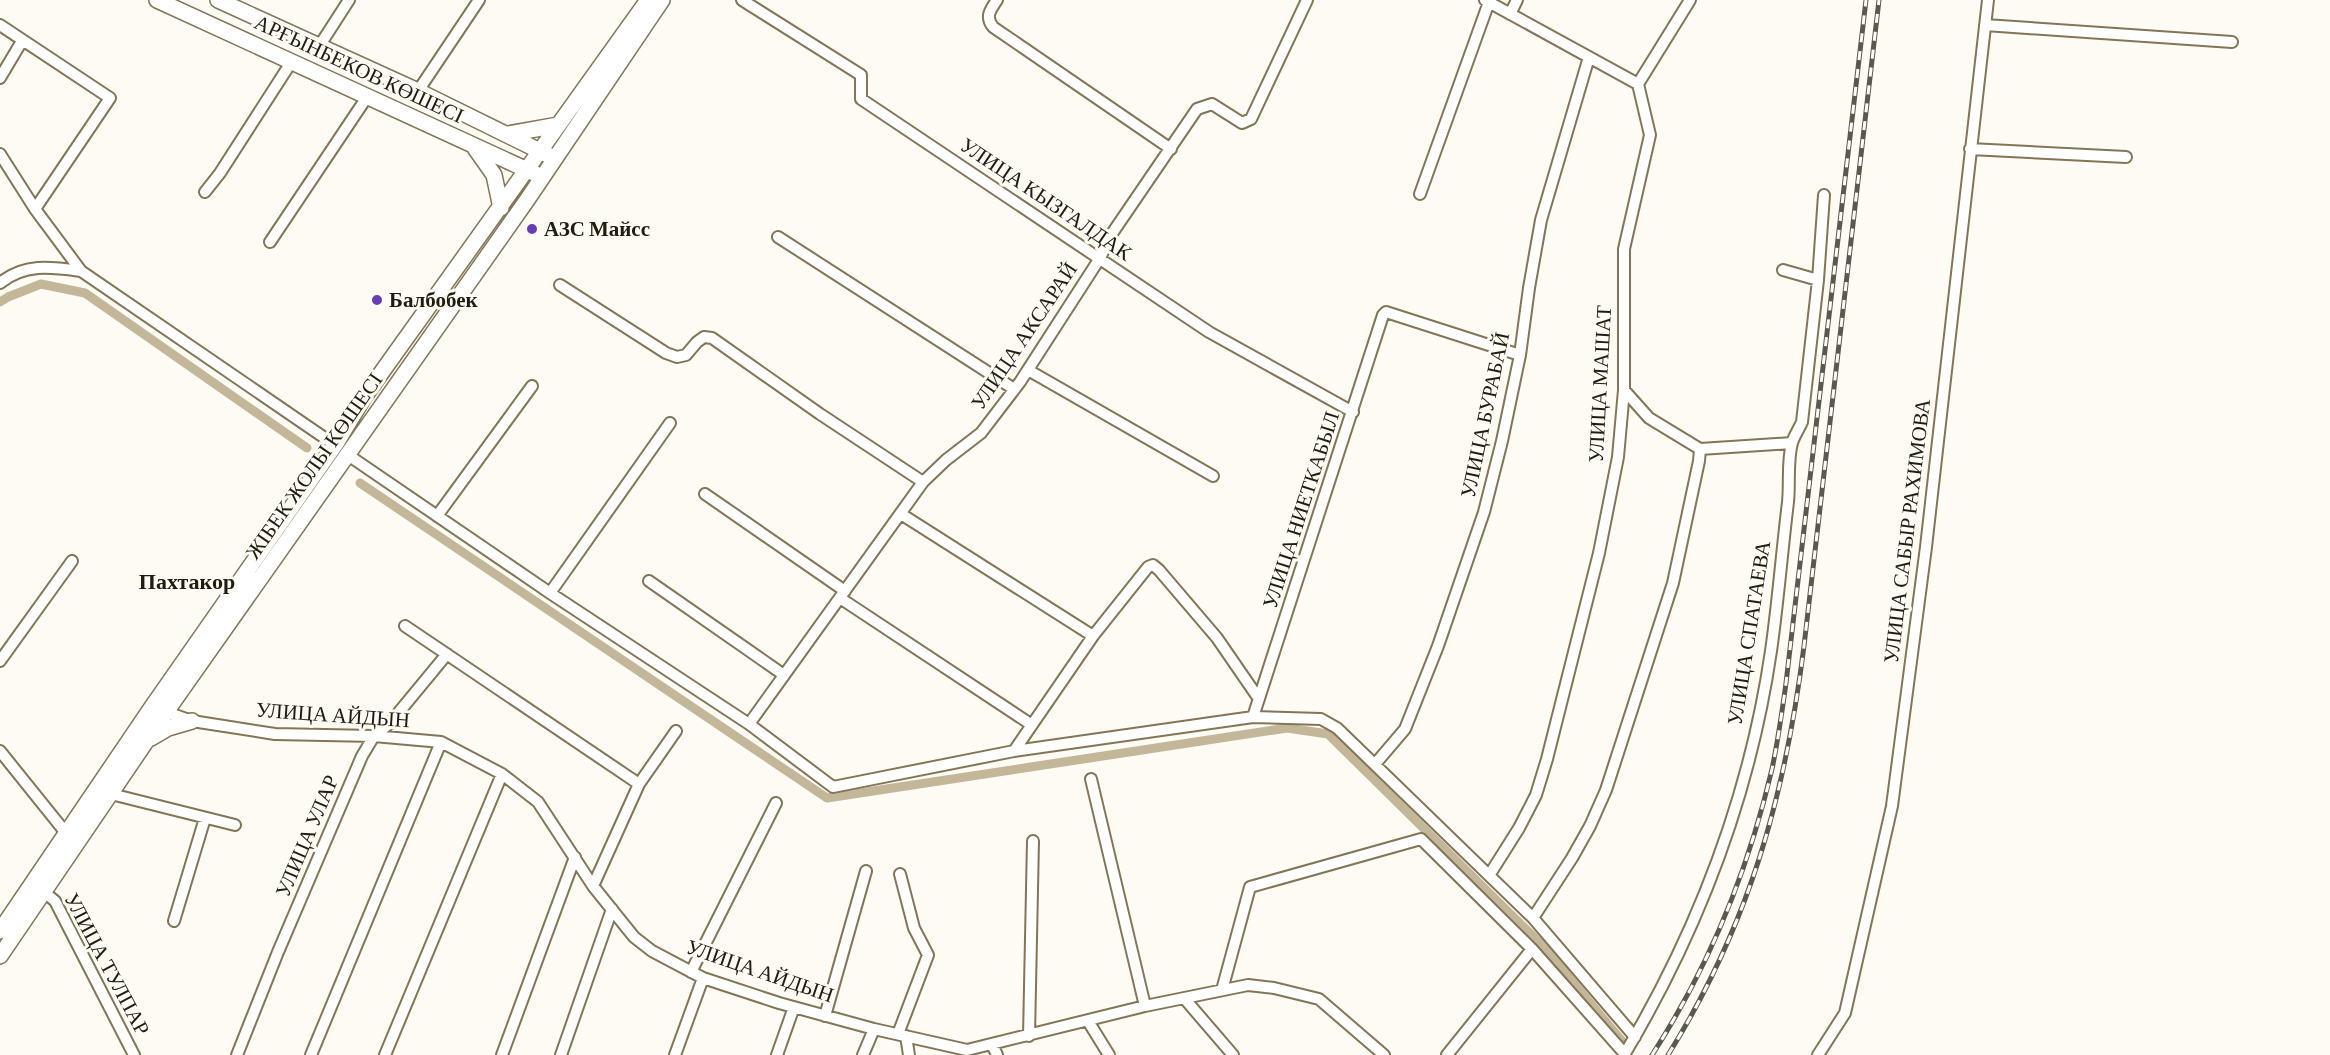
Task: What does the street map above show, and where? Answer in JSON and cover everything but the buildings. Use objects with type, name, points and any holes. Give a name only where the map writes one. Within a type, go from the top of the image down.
[{"type":"main road","name":"АРҒЫНБЕКОВ КӨШЕСІ","points":[[157,0],[543,177]]},
{"type":"main road","name":"АРҒЫНБЕКОВ КӨШЕСІ","points":[[218,0],[418,91],[555,159]]},
{"type":"main road","name":"ЖІБЕК ЖОЛЫ КӨШЕСІ","points":[[0,956],[148,739],[159,710],[335,445],[364,396],[648,0]]},
{"type":"main road","name":"ЖІБЕК ЖОЛЫ КӨШЕСІ","points":[[0,931],[66,833],[348,455],[543,177],[662,0]]},
{"type":"main road","points":[[506,134],[521,134],[558,125]]},
{"type":"main road","points":[[473,145],[494,175],[501,208]]},
{"type":"main road","points":[[148,739],[192,721]]},
{"type":"street","points":[[320,45],[349,0]]},
{"type":"street","points":[[418,91],[479,0]]},
{"type":"street","name":"УЛИЦА КЫЗГАЛДАК","points":[[742,0],[861,75],[861,99],[1209,332],[1353,412]]},
{"type":"street","points":[[997,0],[988,14],[989,22],[993,27],[1171,149]]},
{"type":"street","name":"УЛИЦА АКСАРАЙ","points":[[749,723],[923,482],[946,460],[981,433],[1028,370],[1100,258],[1111,235],[1197,110],[1212,104],[1242,123],[1251,119],[1307,0]]},
{"type":"street","points":[[1510,14],[1517,0]]},
{"type":"street","points":[[1420,194],[1487,1],[1638,84],[1690,0]]},
{"type":"street","name":"УЛИЦА САБЫР РАХИМОВА","points":[[1818,1055],[1845,1012],[1892,806],[1926,547],[1988,0]]},
{"type":"street","points":[[0,25],[110,98],[35,209]]},
{"type":"street","points":[[1985,25],[2232,42]]},
{"type":"street","points":[[0,78],[22,41]]},
{"type":"street","name":"УЛИЦА БУРАБАЙ","points":[[1376,763],[1405,729],[1438,646],[1484,512],[1503,441],[1520,355],[1541,220],[1589,57]]},
{"type":"street","points":[[205,192],[220,173],[292,61]]},
{"type":"street","name":"УЛИЦА МАШАТ","points":[[1490,874],[1520,828],[1536,795],[1599,553],[1618,457],[1623,390],[1624,249],[1650,135],[1638,84]]},
{"type":"street","points":[[270,242],[367,97]]},
{"type":"street","points":[[1970,148],[2126,157]]},
{"type":"street","points":[[0,154],[35,209],[81,271],[335,445]]},
{"type":"street","name":"УЛИЦА СПАТАЕВА","points":[[1625,1054],[1657,1000],[1688,935],[1724,842],[1759,716],[1771,651],[1792,443],[1802,422],[1818,280],[1824,195]]},
{"type":"street","points":[[778,237],[1014,389]]},
{"type":"street","points":[[0,283],[26,268],[50,267],[81,271]]},
{"type":"street","points":[[1783,270],[1818,280]]},
{"type":"street","points":[[560,285],[666,353],[677,357],[686,355],[704,337],[712,338],[820,414],[923,482]]},
{"type":"street","name":"УЛИЦА НИЕТКАБЫЛ","points":[[1253,717],[1383,315],[1386,312],[1520,355]]},
{"type":"street","points":[[1028,370],[1213,476]]},
{"type":"street","points":[[437,516],[532,386]]},
{"type":"street","points":[[1623,390],[1649,418],[1700,449],[1792,443]]},
{"type":"street","points":[[550,593],[670,423]]},
{"type":"street","points":[[1533,918],[1572,858],[1605,790],[1673,583],[1700,449]]},
{"type":"street","points":[[348,455],[550,593],[749,723],[833,787],[1014,751],[1253,717],[1321,719],[1337,728],[1376,763],[1490,874],[1533,918],[1635,1037]]},
{"type":"street","points":[[705,494],[843,595],[1032,725]]},
{"type":"street","points":[[901,514],[1093,636]]},
{"type":"street","points":[[0,661],[72,561]]},
{"type":"street","points":[[1014,751],[1093,636],[1148,567],[1153,565],[1217,638],[1259,699]]},
{"type":"street","points":[[649,581],[784,675]]},
{"type":"street","points":[[405,626],[639,784]]},
{"type":"street","name":"УЛИЦА УЛАР","points":[[237,1055],[278,952],[362,756],[374,736],[390,723],[447,654]]},
{"type":"street","name":"УЛИЦА АЙДЫН","points":[[159,710],[192,721],[275,734],[374,736],[441,742],[502,774],[538,802],[593,886],[633,937],[652,951],[703,978],[825,1016],[967,1052],[1145,1006],[1248,985],[1274,988],[1319,999],[1384,1055]]},
{"type":"street","points":[[593,886],[639,784],[676,731]]},
{"type":"street","points":[[311,1055],[441,742]]},
{"type":"street","points":[[0,751],[66,833]]},
{"type":"street","points":[[385,1055],[502,774]]},
{"type":"street","points":[[1091,779],[1145,1006]]},
{"type":"street","points":[[111,794],[235,825]]},
{"type":"street","points":[[691,972],[776,803]]},
{"type":"street","points":[[174,921],[204,818]]},
{"type":"street","points":[[1222,990],[1250,887],[1421,839],[1532,949],[1625,1054]]},
{"type":"street","points":[[1029,1036],[1033,842]]},
{"type":"street","points":[[502,1055],[574,857]]},
{"type":"street","points":[[825,1016],[866,871]]},
{"type":"street","points":[[900,874],[914,928],[928,955],[902,1035],[909,1055]]},
{"type":"street","name":"УЛИЦА ТУЛПАР","points":[[44,892],[55,901],[134,1055]]},
{"type":"street","points":[[561,1055],[612,909]]},
{"type":"street","points":[[1447,1055],[1532,949]]},
{"type":"street","points":[[675,1055],[703,978]]},
{"type":"street","points":[[1184,998],[1233,1055]]},
{"type":"street","points":[[777,1055],[794,1007]]},
{"type":"street","points":[[1088,1021],[1109,1055]]},
{"type":"street","points":[[863,1055],[874,1029]]},
{"type":"street","points":[[992,1044],[997,1055]]},
{"type":"waterway","points":[[0,302],[41,284],[85,293],[307,448]]},
{"type":"waterway","points":[[360,483],[827,798],[1287,728],[1328,734],[1542,945],[1621,1040]]},
{"type":"railway","points":[[1652,1055],[1673,1022],[1709,953],[1739,881],[1762,807],[1774,758],[1786,683],[1866,0]]},
{"type":"railway","points":[[1668,1055],[1721,957],[1742,908],[1774,807],[1786,755],[1804,646],[1879,0]]},
{"type":"place","name":"АЗС Майсс","points":[[532,229]]},
{"type":"place","name":"Балбобек","points":[[377,300]]},
{"type":"district","name":"Пахтакор","points":[[187,581]]}]
